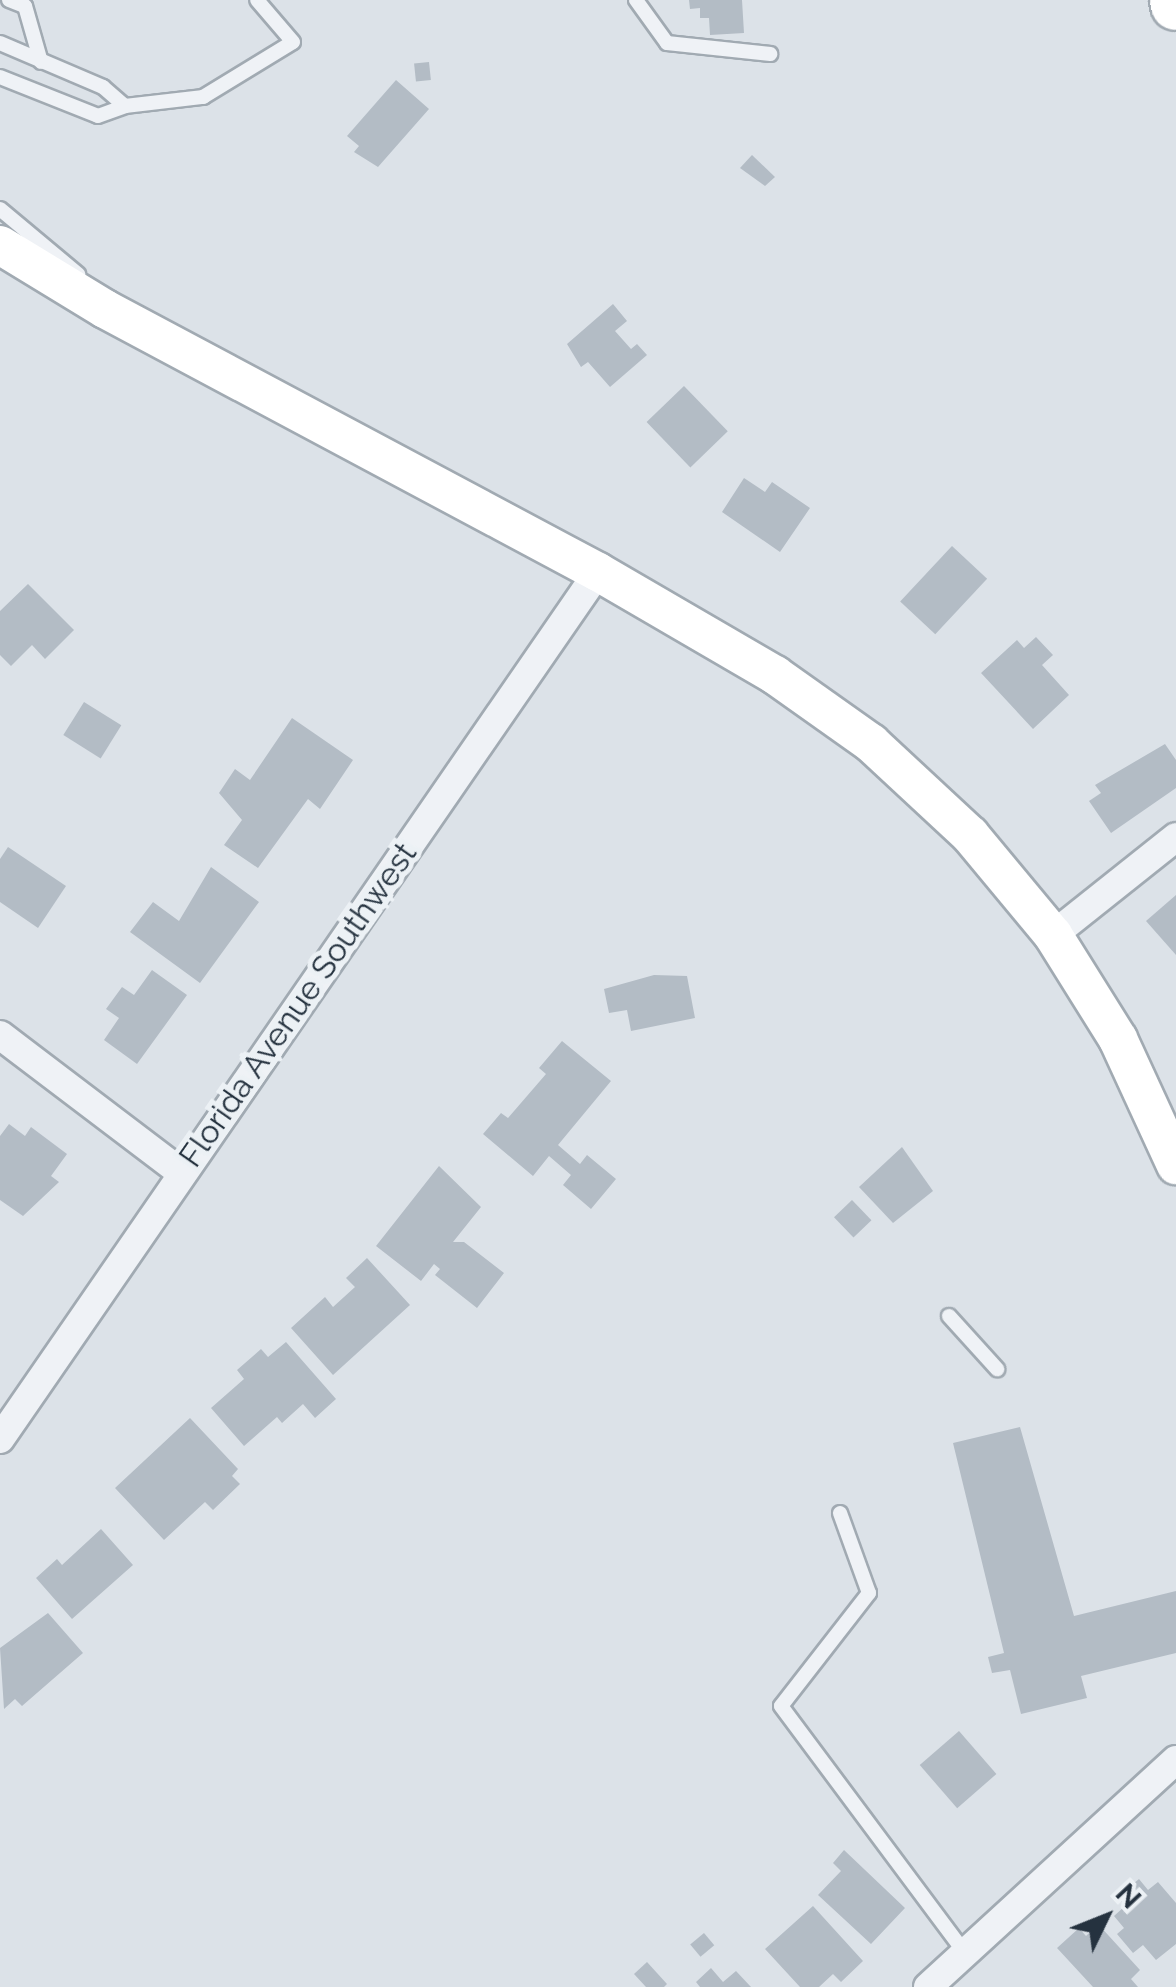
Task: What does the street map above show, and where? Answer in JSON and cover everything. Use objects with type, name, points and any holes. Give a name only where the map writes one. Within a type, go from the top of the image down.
[{"type":"main road","points":[[6,258],[598,572],[775,675],[871,743],[970,834],[1054,935],[1118,1039],[1176,1165]]},
{"type":"street","name":"Florida Avenue Southwest","points":[[0,1439],[598,572]]},
{"type":"street","points":[[1054,935],[1176,837]]},
{"type":"street","points":[[0,1036],[182,1173]]},
{"type":"street","points":[[928,1987],[1176,1760]]},
{"type":"lane","points":[[9,0],[25,6],[41,62]]},
{"type":"lane","points":[[0,77],[98,116],[124,106],[203,97],[294,42],[256,0]]},
{"type":"lane","points":[[636,0],[668,43],[770,54]]},
{"type":"lane","points":[[0,42],[103,87],[124,106]]},
{"type":"lane","points":[[0,209],[148,332]]},
{"type":"lane","points":[[949,1316],[997,1369]]},
{"type":"lane","points":[[840,1513],[869,1593],[780,1706],[966,1953]]},
{"type":"building","points":[[689,0],[742,0],[744,33],[710,35],[709,18],[700,18],[700,8],[690,9]]},
{"type":"building","points":[[429,62],[431,80],[416,81],[414,64]]},
{"type":"building","points":[[396,80],[429,109],[378,167],[354,152],[359,146],[347,136]]},
{"type":"building","points":[[752,155],[775,177],[765,186],[740,168]]},
{"type":"building","points":[[613,304],[627,321],[615,331],[631,349],[637,344],[647,355],[610,387],[588,362],[581,367],[567,344]]},
{"type":"building","points":[[684,386],[728,431],[690,467],[647,422]]},
{"type":"building","points":[[744,478],[765,492],[772,482],[810,508],[780,552],[722,512]]},
{"type":"building","points":[[952,546],[987,579],[935,634],[900,602]]},
{"type":"building","points":[[28,584],[74,630],[45,659],[32,645],[11,666],[0,655],[0,611]]},
{"type":"building","points":[[1036,637],[1053,655],[1042,665],[1069,695],[1033,729],[981,673],[1017,640],[1024,648]]},
{"type":"building","points":[[84,702],[121,725],[101,758],[63,735]]},
{"type":"building","points":[[292,718],[353,760],[320,809],[308,799],[258,868],[224,845],[242,820],[219,793],[235,769],[250,780]]},
{"type":"building","points":[[1165,744],[1176,760],[1176,788],[1111,833],[1089,801],[1101,793],[1095,785]]},
{"type":"building","points":[[8,847],[66,886],[38,928],[0,902],[0,859]]},
{"type":"building","points":[[211,867],[259,902],[200,983],[130,932],[153,902],[179,921]]},
{"type":"building","points":[[1176,895],[1176,955],[1146,921]]},
{"type":"building","points":[[152,970],[187,995],[137,1064],[104,1040],[119,1018],[106,1009],[122,987],[134,995]]},
{"type":"building","points":[[654,975],[687,976],[695,1018],[631,1031],[627,1010],[609,1013],[604,989]]},
{"type":"building","points":[[562,1041],[611,1081],[558,1145],[580,1164],[587,1155],[616,1179],[591,1209],[563,1185],[571,1175],[549,1156],[533,1176],[483,1134],[501,1113],[508,1118],[546,1074],[539,1068]]},
{"type":"building","points":[[9,1124],[25,1136],[31,1127],[67,1154],[51,1176],[59,1182],[23,1216],[0,1200],[0,1136]]},
{"type":"building","points":[[902,1147],[933,1191],[893,1223],[859,1187]]},
{"type":"building","points":[[439,1166],[481,1207],[453,1242],[464,1242],[504,1273],[477,1308],[435,1275],[440,1269],[434,1264],[421,1281],[376,1246]]},
{"type":"building","points":[[852,1200],[871,1220],[853,1238],[834,1217]]},
{"type":"building","points":[[367,1258],[410,1305],[333,1375],[291,1328],[325,1297],[333,1307],[355,1287],[346,1278]]},
{"type":"building","points":[[286,1342],[336,1399],[315,1418],[303,1404],[282,1423],[277,1417],[244,1446],[211,1408],[244,1379],[237,1370],[261,1349],[268,1357]]},
{"type":"building","points":[[190,1418],[238,1469],[232,1476],[240,1484],[213,1510],[205,1502],[164,1540],[115,1488]]},
{"type":"building","points":[[1020,1427],[1074,1616],[1176,1591],[1176,1653],[1081,1676],[1087,1698],[1021,1714],[1010,1670],[992,1673],[988,1657],[1004,1653],[953,1443]]},
{"type":"building","points":[[101,1529],[133,1565],[72,1619],[36,1578],[57,1559],[62,1565]]},
{"type":"building","points":[[48,1613],[83,1653],[22,1706],[15,1699],[4,1709],[0,1648]]},
{"type":"building","points":[[959,1731],[996,1774],[957,1808],[920,1765]]},
{"type":"building","points":[[844,1850],[905,1908],[871,1944],[818,1895],[841,1871],[833,1863]]},
{"type":"building","points":[[1139,1879],[1148,1890],[1158,1882],[1176,1903],[1176,1944],[1156,1960],[1143,1945],[1133,1953],[1117,1934],[1124,1928],[1114,1916],[1125,1906],[1117,1897]]},
{"type":"building","points":[[813,1906],[863,1961],[841,1982],[833,1974],[819,1987],[800,1987],[765,1949]]},
{"type":"building","points":[[1098,1924],[1140,1970],[1131,1979],[1138,1987],[1093,1987],[1057,1948],[1079,1928],[1086,1936]]},
{"type":"building","points":[[704,1933],[714,1945],[700,1957],[690,1945]]},
{"type":"building","points":[[647,1962],[667,1984],[664,1987],[646,1987],[634,1974]]},
{"type":"building","points":[[711,1968],[723,1982],[736,1971],[751,1987],[700,1987],[696,1982]]}]
